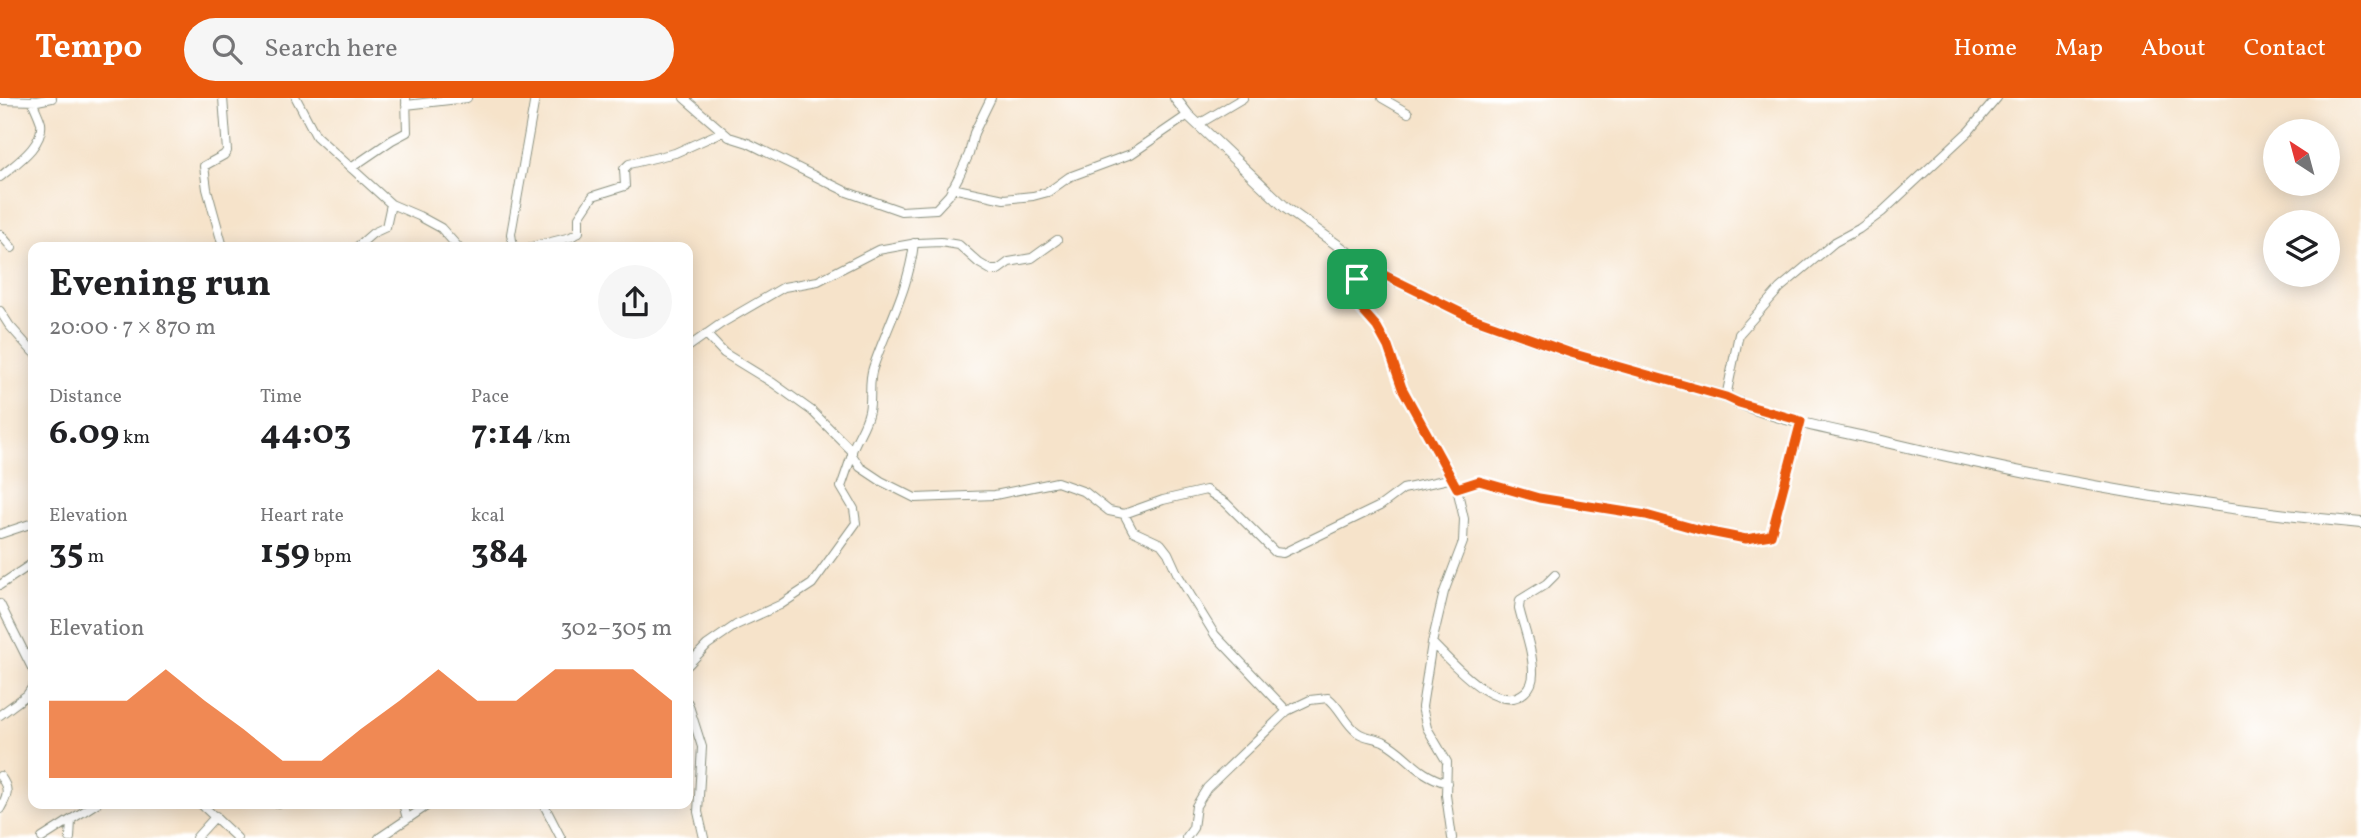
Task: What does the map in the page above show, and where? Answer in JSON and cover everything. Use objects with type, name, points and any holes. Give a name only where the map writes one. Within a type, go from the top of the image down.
[{"type":"street","points":[[0,100],[32,101],[52,98]]},
{"type":"street","points":[[222,242],[207,189],[204,166],[227,151],[223,98]]},
{"type":"street","points":[[296,98],[316,136],[391,205],[441,228],[454,242]]},
{"type":"street","points":[[351,167],[407,132],[406,102],[467,98]]},
{"type":"street","points":[[512,242],[511,234],[535,98]]},
{"type":"street","points":[[684,98],[729,137],[748,143],[847,192],[901,211],[936,209],[952,188],[969,154],[974,133],[991,98]]},
{"type":"street","points":[[1175,98],[1188,115],[1286,208],[1368,267],[1470,317],[1571,353],[1801,421],[1979,464],[2159,497],[2272,514],[2361,523]]},
{"type":"street","points":[[1199,124],[1243,98]]},
{"type":"street","points":[[1382,98],[1408,113]]},
{"type":"street","points":[[1726,397],[1740,334],[1780,288],[1835,242],[1882,212],[1969,131],[1997,98]]},
{"type":"street","points":[[0,177],[25,157],[38,138],[41,124],[32,101]]},
{"type":"street","points":[[952,188],[1004,199],[1048,192],[1069,177],[1131,154],[1188,115]]},
{"type":"street","points":[[551,242],[579,232],[579,217],[593,196],[625,186],[624,169],[629,164],[675,153],[722,132]]},
{"type":"street","points":[[363,242],[386,227],[391,205]]},
{"type":"street","points":[[0,234],[12,248]]},
{"type":"street","points":[[693,343],[784,287],[818,281],[878,250],[914,243],[941,242],[959,245],[979,263],[991,270],[998,270],[1009,262],[1032,258],[1057,240]]},
{"type":"street","points":[[693,659],[706,645],[736,625],[779,605],[812,584],[856,523],[854,509],[841,487],[857,438],[866,424],[872,370],[902,297],[914,243]]},
{"type":"street","points":[[1368,267],[1347,293],[1377,327],[1388,347],[1402,388],[1453,478],[1464,519],[1463,542],[1444,592],[1432,643],[1422,707],[1427,728],[1447,762],[1446,795],[1452,838]]},
{"type":"street","points":[[0,311],[28,346]]},
{"type":"street","points":[[706,334],[724,353],[812,411],[852,453],[860,467],[915,498],[995,495],[1057,482],[1084,492],[1109,511],[1124,514],[1163,500],[1206,490],[1226,503],[1275,552],[1283,553],[1380,506],[1403,489],[1453,478]]},
{"type":"street","points":[[1457,488],[1479,481],[1539,498],[1646,515],[1734,537],[1746,539],[1771,535],[1801,421]]},
{"type":"street","points":[[1124,514],[1133,531],[1160,544],[1168,552],[1178,575],[1215,635],[1287,711]]},
{"type":"street","points":[[0,534],[28,525]]},
{"type":"street","points":[[0,585],[28,566]]},
{"type":"street","points":[[1432,643],[1473,683],[1492,694],[1511,699],[1520,696],[1529,689],[1534,676],[1532,657],[1519,608],[1520,600],[1555,575]]},
{"type":"street","points":[[0,604],[28,660]]},
{"type":"street","points":[[0,715],[28,694]]},
{"type":"street","points":[[1186,838],[1192,828],[1196,806],[1207,788],[1287,711],[1310,700],[1328,698],[1355,731],[1380,740],[1398,751],[1414,767],[1447,783]]},
{"type":"street","points":[[693,719],[702,747],[698,812],[704,838]]},
{"type":"street","points":[[0,776],[8,786],[8,795],[0,809]]},
{"type":"street","points":[[42,838],[88,809]]},
{"type":"street","points":[[207,809],[237,838]]},
{"type":"street","points":[[404,809],[407,820]]},
{"type":"street","points":[[379,838],[423,809]]},
{"type":"street","points":[[546,809],[561,838]]},
{"type":"street","points":[[196,838],[216,816]]},
{"type":"street","points":[[70,838],[71,820]]},
{"type":"route","points":[[1368,267],[1470,317],[1571,353],[1801,421],[1771,535],[1746,539],[1646,515],[1539,498],[1479,481],[1457,488],[1402,388],[1388,347],[1377,327],[1347,293],[1357,279],[1368,267]]}]
